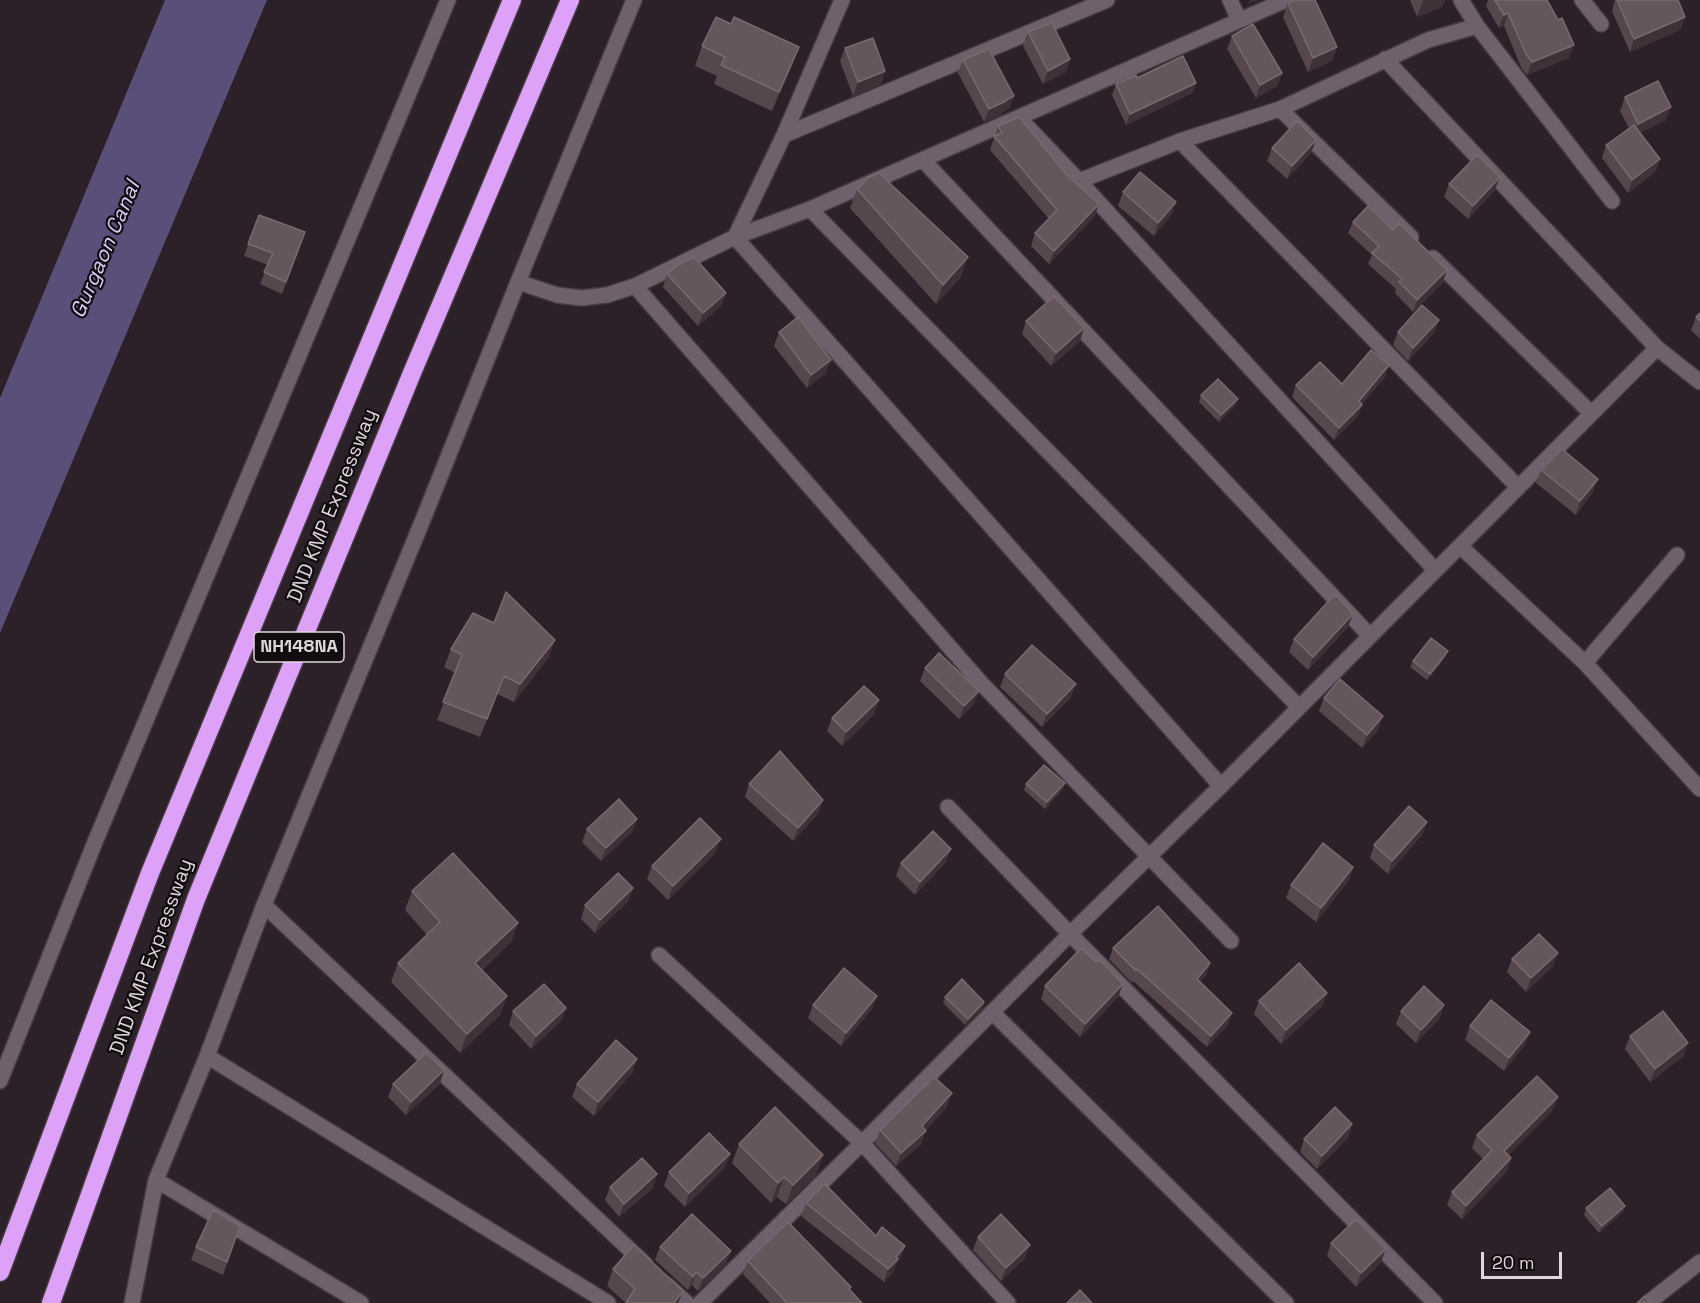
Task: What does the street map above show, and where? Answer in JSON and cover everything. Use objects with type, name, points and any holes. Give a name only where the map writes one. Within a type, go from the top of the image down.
[{"type":"highway","name":"DND KMP Expressway","points":[[0,1272],[150,873],[512,0]]},
{"type":"highway","name":"DND KMP Expressway","points":[[51,1303],[196,899],[412,374],[570,0]]},
{"type":"street","points":[[0,1081],[94,842],[448,0]]},
{"type":"street","points":[[132,1303],[156,1180],[207,1056],[264,905],[634,0]]},
{"type":"street","points":[[735,237],[784,135],[842,0]]},
{"type":"street","points":[[784,135],[1107,0]]},
{"type":"street","points":[[1230,0],[1239,20]]},
{"type":"street","points":[[518,282],[557,295],[581,298],[607,295],[635,286],[735,237],[810,209],[1286,0]]},
{"type":"street","points":[[1461,0],[1477,26],[1611,201]]},
{"type":"street","points":[[1582,0],[1601,24]]},
{"type":"street","points":[[1079,181],[1180,141],[1280,109],[1428,40],[1477,26]]},
{"type":"street","points":[[1385,59],[1657,348],[1700,382]]},
{"type":"street","points":[[1280,109],[1592,413]]},
{"type":"street","points":[[1018,118],[1079,181],[1435,570]]},
{"type":"street","points":[[1180,141],[1518,487]]},
{"type":"street","points":[[923,160],[1370,636]]},
{"type":"street","points":[[810,209],[1299,706]]},
{"type":"street","points":[[735,237],[1221,786]]},
{"type":"street","points":[[635,286],[981,682],[1231,941]]},
{"type":"street","points":[[700,1303],[1150,857],[1657,348]]},
{"type":"street","points":[[1460,546],[1585,663],[1700,789]]},
{"type":"street","points":[[1585,663],[1677,555]]},
{"type":"street","points":[[948,807],[1070,934],[1435,1303]]},
{"type":"street","points":[[264,905],[687,1303]]},
{"type":"street","points":[[659,956],[862,1143],[1008,1303]]},
{"type":"street","points":[[992,1012],[1286,1303]]},
{"type":"street","points":[[207,1056],[608,1303]]},
{"type":"street","points":[[156,1180],[361,1303]]},
{"type":"street","points":[[1648,1303],[1700,1262]]},
{"type":"water","name":"Gurgaon Canal","points":[[165,0],[267,0],[0,633],[0,398]]},
{"type":"building","points":[[1295,0],[1315,0],[1337,47],[1313,58],[1288,3]]},
{"type":"building","points":[[1495,0],[1547,0],[1558,20],[1562,18],[1574,45],[1532,62],[1526,54],[1508,13],[1504,15]]},
{"type":"building","points":[[1617,0],[1678,0],[1685,17],[1634,39]]},
{"type":"building","points":[[716,17],[731,24],[734,17],[799,47],[779,92],[721,65],[725,57],[702,46]]},
{"type":"building","points":[[1052,23],[1070,59],[1048,71],[1028,32]]},
{"type":"building","points":[[1253,24],[1282,73],[1260,85],[1232,36]]},
{"type":"building","points":[[873,38],[885,71],[858,82],[845,48]]},
{"type":"building","points":[[989,49],[1014,96],[989,109],[963,60]]},
{"type":"building","points":[[1183,56],[1196,83],[1130,114],[1116,84],[1136,75],[1137,78]]},
{"type":"building","points":[[1658,81],[1671,107],[1638,124],[1625,97]]},
{"type":"building","points":[[1019,117],[1067,175],[1099,204],[1054,251],[1035,233],[1057,210],[994,136],[1002,133],[998,126]]},
{"type":"building","points":[[1297,121],[1316,140],[1292,166],[1272,148]]},
{"type":"building","points":[[1634,125],[1660,159],[1632,180],[1606,145]]},
{"type":"building","points":[[1477,155],[1500,177],[1473,206],[1449,184]]},
{"type":"building","points":[[1140,172],[1176,202],[1158,223],[1123,192]]},
{"type":"building","points":[[879,173],[968,257],[943,285],[857,189],[868,178]]},
{"type":"building","points":[[1368,206],[1393,230],[1399,223],[1447,270],[1417,300],[1399,282],[1402,279],[1372,253],[1379,246],[1353,222]]},
{"type":"building","points":[[259,215],[305,232],[286,282],[264,272],[273,253],[248,244]]},
{"type":"building","points":[[694,257],[726,293],[703,313],[667,274],[676,266]]},
{"type":"building","points":[[1054,296],[1084,328],[1056,353],[1026,321]]},
{"type":"building","points":[[1422,305],[1439,320],[1413,348],[1398,332]]},
{"type":"building","points":[[798,317],[831,360],[811,375],[779,332]]},
{"type":"building","points":[[1371,350],[1389,365],[1359,401],[1362,405],[1339,428],[1296,385],[1320,362],[1342,384]]},
{"type":"building","points":[[1218,379],[1238,399],[1221,415],[1201,395]]},
{"type":"building","points":[[1562,449],[1598,479],[1580,501],[1541,470]]},
{"type":"building","points":[[506,592],[555,640],[520,684],[504,676],[487,719],[443,702],[462,655],[451,649],[473,613],[494,623]]},
{"type":"building","points":[[1335,594],[1353,614],[1313,657],[1294,639]]},
{"type":"building","points":[[1431,638],[1448,651],[1430,674],[1413,661]]},
{"type":"building","points":[[1032,645],[1076,684],[1047,714],[1005,674]]},
{"type":"building","points":[[939,653],[979,691],[964,706],[925,668]]},
{"type":"building","points":[[1340,679],[1383,716],[1367,735],[1324,698]]},
{"type":"building","points":[[864,686],[879,700],[846,732],[832,718]]},
{"type":"building","points":[[780,751],[823,800],[798,828],[749,784]]},
{"type":"building","points":[[1044,765],[1065,783],[1047,802],[1026,784]]},
{"type":"building","points":[[619,799],[637,819],[606,848],[587,829]]},
{"type":"building","points":[[1409,806],[1427,822],[1392,861],[1374,845]]},
{"type":"building","points":[[700,818],[721,839],[673,886],[652,866]]},
{"type":"building","points":[[933,831],[951,849],[920,882],[901,863]]},
{"type":"building","points":[[1323,843],[1353,867],[1321,908],[1291,885]]},
{"type":"building","points":[[453,853],[518,923],[475,963],[507,996],[467,1034],[398,963],[440,922],[412,891]]},
{"type":"building","points":[[618,873],[633,888],[600,920],[585,905]]},
{"type":"building","points":[[1158,906],[1210,963],[1197,979],[1232,1013],[1211,1036],[1113,948]]},
{"type":"building","points":[[1539,934],[1558,953],[1531,978],[1512,959]]},
{"type":"building","points":[[1081,948],[1096,962],[1099,959],[1123,984],[1085,1024],[1045,986]]},
{"type":"building","points":[[1299,963],[1327,993],[1286,1030],[1259,1001]]},
{"type":"building","points":[[844,968],[877,996],[846,1033],[813,1005]]},
{"type":"building","points":[[962,979],[984,1002],[968,1019],[945,997]]},
{"type":"building","points":[[544,984],[566,1008],[536,1036],[513,1011]]},
{"type":"building","points":[[1424,986],[1444,1005],[1421,1030],[1401,1011]]},
{"type":"building","points":[[1491,1000],[1530,1032],[1509,1058],[1470,1026]]},
{"type":"building","points":[[1663,1011],[1688,1043],[1655,1069],[1630,1036]]},
{"type":"building","points":[[616,1040],[637,1059],[598,1102],[577,1084]]},
{"type":"building","points":[[426,1053],[444,1070],[411,1102],[393,1084]]},
{"type":"building","points":[[1537,1076],[1558,1097],[1504,1151],[1511,1158],[1466,1206],[1452,1192],[1492,1150],[1477,1135]]},
{"type":"building","points":[[934,1077],[952,1093],[922,1126],[926,1131],[901,1153],[880,1130]]},
{"type":"building","points":[[775,1107],[823,1155],[793,1185],[784,1177],[778,1183],[739,1144]]},
{"type":"building","points":[[1335,1107],[1352,1124],[1322,1156],[1304,1139]]},
{"type":"building","points":[[709,1133],[730,1154],[689,1193],[669,1172]]},
{"type":"building","points":[[642,1158],[657,1174],[624,1204],[610,1187]]},
{"type":"building","points":[[825,1184],[876,1236],[882,1227],[905,1246],[896,1257],[898,1259],[888,1269],[806,1203]]},
{"type":"building","points":[[1610,1188],[1625,1206],[1602,1226],[1586,1208]]},
{"type":"building","points":[[213,1210],[240,1226],[227,1262],[196,1247]]},
{"type":"building","points":[[692,1214],[731,1251],[703,1278],[696,1272],[693,1277],[660,1247]]},
{"type":"building","points":[[1001,1214],[1030,1245],[1006,1268],[978,1237]]},
{"type":"building","points":[[1356,1219],[1386,1249],[1361,1273],[1331,1243]]},
{"type":"building","points":[[788,1222],[851,1287],[849,1289],[862,1303],[787,1303],[748,1261]]},
{"type":"building","points":[[634,1245],[683,1291],[674,1303],[626,1303],[635,1289],[613,1269]]},
{"type":"building","points":[[1080,1290],[1092,1303],[1067,1303]]},
{"type":"building","points":[[1645,1296],[1651,1303],[1637,1303]]}]
